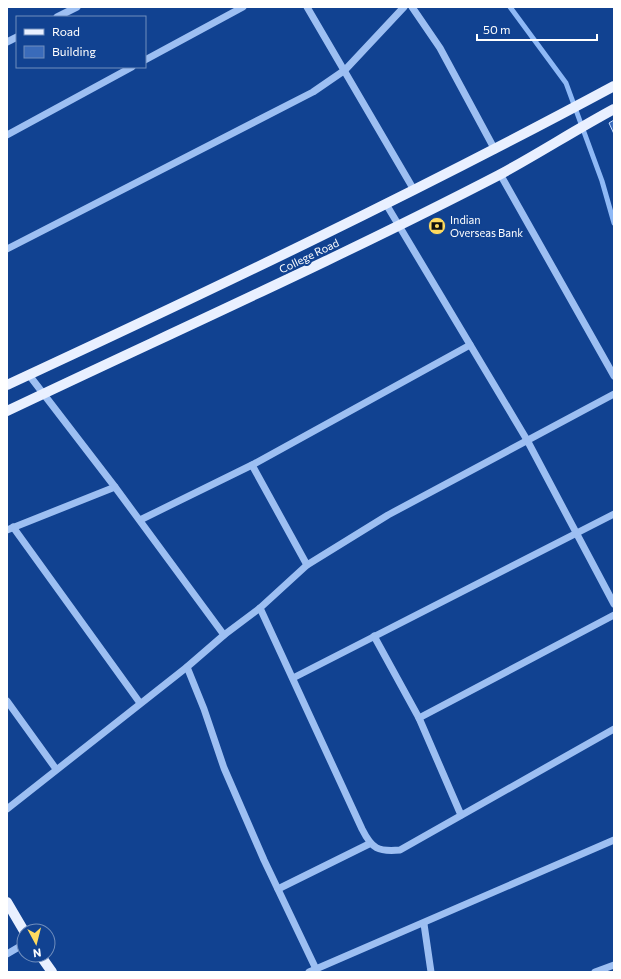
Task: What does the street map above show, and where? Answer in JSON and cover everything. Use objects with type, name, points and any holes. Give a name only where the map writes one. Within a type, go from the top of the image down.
[{"type":"main road","name":"College Road","points":[[7,385],[386,204],[495,150],[614,86]]},
{"type":"main road","name":"College Road","points":[[7,411],[243,301],[398,226],[500,174],[614,109]]},
{"type":"main road","points":[[7,902],[19,923]]},
{"type":"main road","points":[[46,963],[52,972]]},
{"type":"street","points":[[59,16],[77,7]]},
{"type":"street","points":[[146,59],[243,7]]},
{"type":"street","points":[[307,7],[414,190]]},
{"type":"street","points":[[7,249],[313,92],[345,70],[404,7]]},
{"type":"street","points":[[412,7],[440,48],[495,150]]},
{"type":"street","points":[[7,42],[16,38]]},
{"type":"street","points":[[7,135],[130,68]]},
{"type":"street","points":[[500,174],[614,376]]},
{"type":"street","points":[[386,204],[527,440],[614,604]]},
{"type":"street","points":[[140,520],[252,465],[470,345]]},
{"type":"street","points":[[29,375],[140,520],[224,635]]},
{"type":"street","points":[[7,809],[187,667],[224,635],[260,608],[308,565],[388,515],[614,394]]},
{"type":"street","points":[[252,465],[308,565]]},
{"type":"street","points":[[115,487],[10,528],[140,703]]},
{"type":"street","points":[[294,678],[614,514]]},
{"type":"street","points":[[260,608],[294,678],[369,844],[382,851],[400,850],[614,728]]},
{"type":"street","points":[[419,718],[614,615]]},
{"type":"street","points":[[374,636],[419,718],[461,815]]},
{"type":"street","points":[[187,667],[204,709],[224,768],[313,970],[424,924],[614,840]]},
{"type":"street","points":[[7,701],[56,769]]},
{"type":"street","points":[[278,889],[369,844]]},
{"type":"street","points":[[424,924],[431,972]]},
{"type":"street","points":[[7,954],[16,949]]},
{"type":"street","points":[[595,972],[603,971],[614,965]]},
{"type":"building","points":[[614,120],[614,134],[609,123]]},
{"type":"waterway","points":[[510,7],[566,83],[602,181],[614,223]]},
{"type":"place","name":"Indian Overseas Bank","points":[[437,226]]}]
